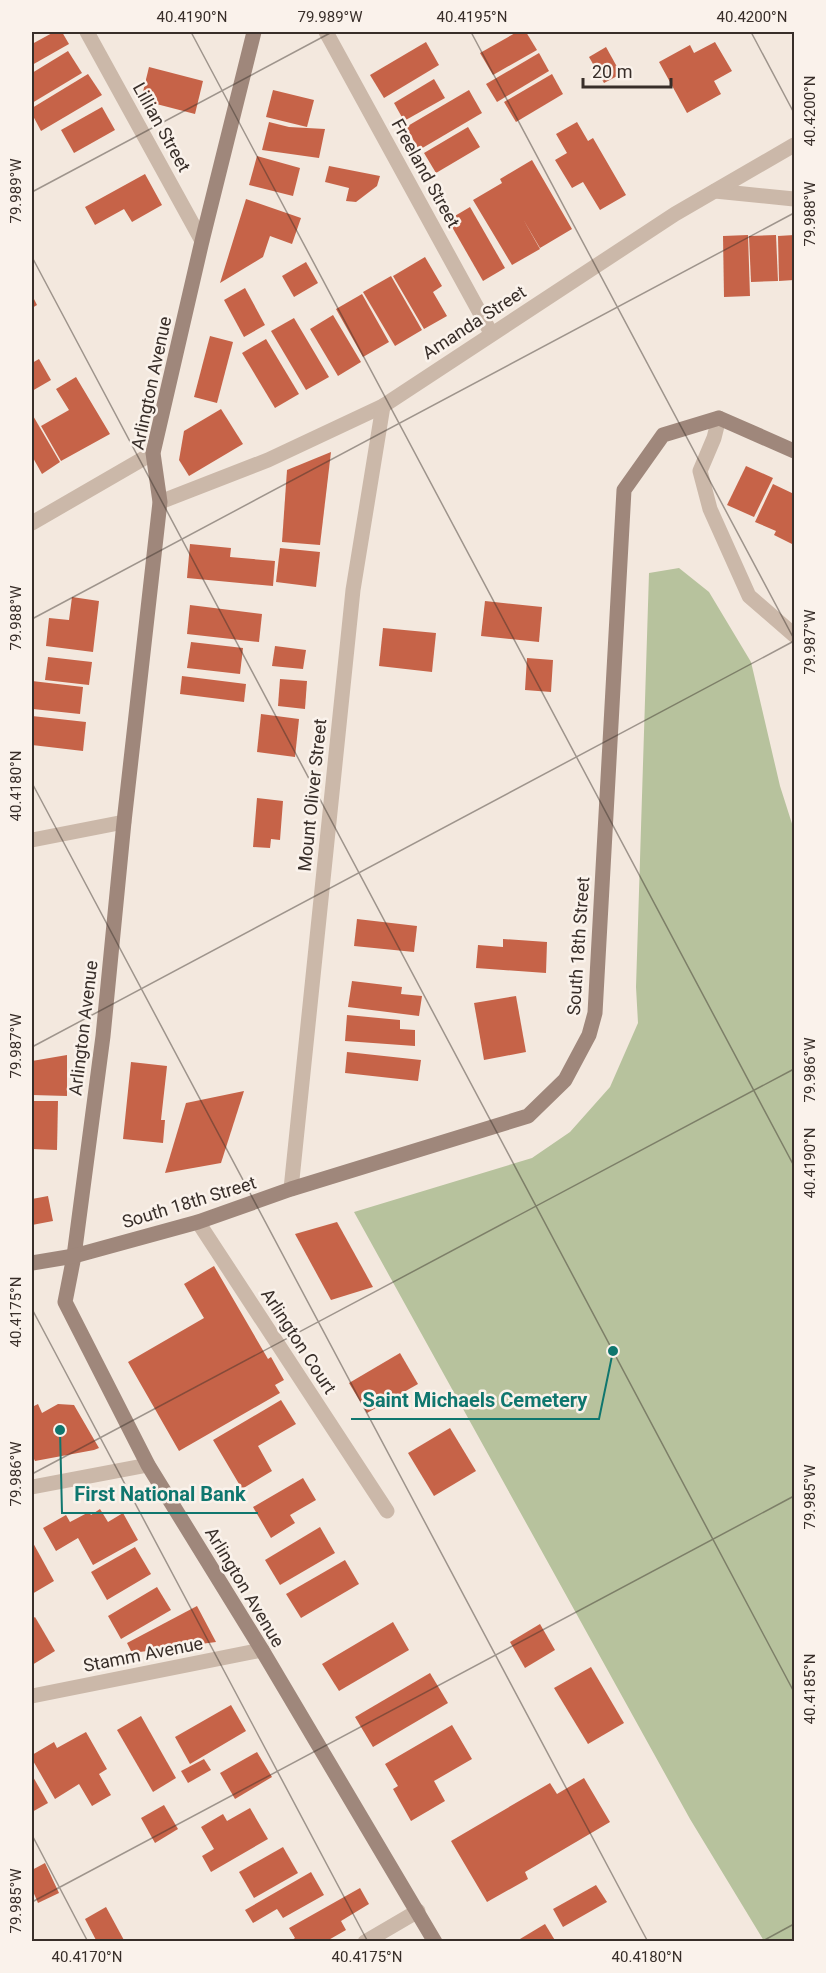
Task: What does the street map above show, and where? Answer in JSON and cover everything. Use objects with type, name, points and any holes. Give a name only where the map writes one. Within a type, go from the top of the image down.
[{"type":"main road","name":"Arlington Avenue","points":[[254,32],[202,241],[153,453],[160,502],[124,822],[103,1036],[74,1256],[65,1302],[148,1465],[262,1650],[435,1941]]},
{"type":"main road","name":"South 18th Street","points":[[32,1263],[74,1256],[198,1222],[291,1189],[528,1116],[565,1080],[589,1035],[595,1013],[624,490],[663,435],[719,418]]},
{"type":"main road","points":[[719,418],[795,451]]},
{"type":"street","name":"Lillian Street","points":[[87,32],[202,241]]},
{"type":"street","name":"Freeland Street","points":[[326,32],[491,333]]},
{"type":"street","name":"Amanda Street","points":[[160,502],[268,460],[383,406],[675,214],[795,145]]},
{"type":"street","points":[[715,191],[795,199]]},
{"type":"street","name":"Mount Oliver Street","points":[[291,1189],[353,590],[383,406]]},
{"type":"street","points":[[719,418],[714,438],[700,471],[710,509],[749,596],[795,635]]},
{"type":"street","points":[[32,523],[153,453]]},
{"type":"street","points":[[32,840],[124,822]]},
{"type":"street","name":"Arlington Court","points":[[198,1222],[387,1511]]},
{"type":"street","points":[[32,1487],[148,1465]]},
{"type":"street","name":"Stamm Avenue","points":[[32,1696],[262,1650]]},
{"type":"street","points":[[365,1941],[418,1911]]},
{"type":"green space","points":[[679,568],[709,592],[751,662],[780,786],[794,830],[794,1941],[764,1941],[690,1819],[354,1212],[532,1158],[570,1132],[610,1087],[638,1023],[636,987],[649,573]]},
{"type":"building","points":[[54,32],[62,32],[69,44],[32,65],[32,44]]},
{"type":"building","points":[[517,32],[526,32],[537,50],[493,75],[480,53]]},
{"type":"building","points":[[426,42],[439,65],[384,98],[370,75]]},
{"type":"building","points":[[715,42],[732,71],[714,81],[721,94],[687,113],[659,62],[690,45],[694,53]]},
{"type":"building","points":[[606,47],[621,74],[604,83],[589,57]]},
{"type":"building","points":[[68,51],[82,73],[32,103],[32,73]]},
{"type":"building","points":[[539,53],[549,71],[497,102],[486,84]]},
{"type":"building","points":[[149,67],[203,81],[195,114],[141,100]]},
{"type":"building","points":[[88,74],[102,95],[41,131],[32,114],[32,108]]},
{"type":"building","points":[[552,74],[563,94],[516,122],[504,102]]},
{"type":"building","points":[[434,79],[445,98],[404,121],[394,103]]},
{"type":"building","points":[[273,90],[314,100],[307,127],[266,117]]},
{"type":"building","points":[[469,90],[482,113],[419,150],[406,127]]},
{"type":"building","points":[[102,107],[115,130],[74,153],[61,130]]},
{"type":"building","points":[[269,122],[289,127],[325,129],[319,158],[262,150]]},
{"type":"building","points":[[577,122],[588,141],[593,138],[626,195],[600,210],[583,182],[572,188],[555,160],[567,153],[556,134]]},
{"type":"building","points":[[468,127],[480,147],[436,173],[424,153]]},
{"type":"building","points":[[257,156],[300,168],[293,196],[249,185]]},
{"type":"building","points":[[532,160],[572,229],[540,248],[523,219],[540,249],[512,265],[473,200],[502,183],[500,179]]},
{"type":"building","points":[[329,166],[380,176],[377,186],[356,202],[346,201],[349,188],[325,182]]},
{"type":"building","points":[[145,174],[162,205],[132,222],[124,209],[95,225],[85,207]]},
{"type":"building","points":[[246,199],[301,218],[292,244],[270,236],[263,257],[220,283]]},
{"type":"building","points":[[470,207],[505,268],[483,281],[448,220]]},
{"type":"building","points":[[748,235],[750,296],[724,297],[723,236]]},
{"type":"building","points":[[776,235],[778,281],[751,282],[749,236]]},
{"type":"building","points":[[794,235],[794,280],[779,281],[778,236]]},
{"type":"building","points":[[425,257],[442,286],[433,292],[447,316],[424,329],[393,276]]},
{"type":"building","points":[[306,262],[318,283],[294,297],[282,276]]},
{"type":"building","points":[[391,276],[422,330],[395,346],[363,292]]},
{"type":"building","points":[[245,288],[265,325],[244,337],[224,300]]},
{"type":"building","points":[[362,294],[389,342],[363,357],[336,309]]},
{"type":"building","points":[[32,295],[37,305],[32,308]]},
{"type":"building","points":[[333,315],[361,362],[338,376],[310,329]]},
{"type":"building","points":[[294,318],[329,377],[306,390],[271,331]]},
{"type":"building","points":[[210,336],[233,342],[217,403],[194,397]]},
{"type":"building","points":[[266,339],[299,394],[275,408],[242,353]]},
{"type":"building","points":[[39,359],[51,380],[32,391],[32,363]]},
{"type":"building","points":[[76,377],[110,434],[61,461],[41,426],[69,410],[56,389]]},
{"type":"building","points":[[221,409],[243,444],[189,476],[179,460],[184,431]]},
{"type":"building","points":[[32,414],[60,462],[42,474],[32,456]]},
{"type":"building","points":[[331,452],[320,545],[282,542],[287,470]]},
{"type":"building","points":[[746,466],[773,478],[754,517],[727,505]]},
{"type":"building","points":[[773,484],[794,494],[794,545],[774,535],[776,531],[755,522]]},
{"type":"building","points":[[190,544],[231,548],[230,557],[275,561],[273,586],[187,578]]},
{"type":"building","points":[[280,548],[320,552],[316,587],[276,582]]},
{"type":"building","points":[[72,597],[99,601],[93,652],[46,646],[49,618],[69,620]]},
{"type":"building","points":[[485,601],[542,607],[539,642],[481,636]]},
{"type":"building","points":[[190,605],[262,614],[259,642],[187,634]]},
{"type":"building","points":[[383,628],[436,633],[432,672],[379,666]]},
{"type":"building","points":[[191,642],[243,648],[240,674],[187,668]]},
{"type":"building","points":[[275,646],[306,650],[303,669],[272,666]]},
{"type":"building","points":[[48,657],[92,662],[89,685],[45,680]]},
{"type":"building","points":[[527,658],[553,660],[551,692],[525,690]]},
{"type":"building","points":[[182,676],[246,684],[244,702],[180,694]]},
{"type":"building","points":[[280,679],[307,681],[305,709],[278,706]]},
{"type":"building","points":[[32,681],[83,687],[80,714],[33,709]]},
{"type":"building","points":[[261,714],[299,719],[295,757],[257,752]]},
{"type":"building","points":[[32,716],[86,722],[83,751],[32,745]]},
{"type":"building","points":[[257,798],[283,801],[280,840],[271,839],[270,848],[253,847]]},
{"type":"building","points":[[357,919],[417,926],[414,952],[354,946]]},
{"type":"building","points":[[503,939],[547,942],[546,973],[476,968],[478,945],[503,947]]},
{"type":"building","points":[[352,981],[402,987],[401,994],[422,996],[419,1016],[348,1007]]},
{"type":"building","points":[[516,996],[526,1052],[484,1060],[474,1003]]},
{"type":"building","points":[[347,1015],[400,1020],[400,1029],[415,1030],[415,1046],[345,1041]]},
{"type":"building","points":[[347,1052],[421,1060],[418,1081],[345,1073]]},
{"type":"building","points":[[67,1055],[67,1096],[32,1095],[32,1061]]},
{"type":"building","points":[[131,1062],[167,1066],[161,1120],[165,1120],[163,1143],[123,1139]]},
{"type":"building","points":[[244,1091],[221,1163],[165,1173],[186,1103]]},
{"type":"building","points":[[32,1101],[58,1101],[57,1150],[32,1149]]},
{"type":"building","points":[[48,1196],[53,1221],[32,1225],[32,1199]]},
{"type":"building","points":[[337,1222],[373,1287],[331,1300],[295,1234]]},
{"type":"building","points":[[214,1266],[268,1359],[271,1357],[284,1380],[275,1385],[280,1393],[179,1451],[128,1362],[204,1318],[184,1284]]},
{"type":"building","points":[[400,1353],[418,1384],[367,1413],[349,1383]]},
{"type":"building","points":[[281,1400],[296,1424],[258,1446],[272,1471],[242,1489],[213,1440]]},
{"type":"building","points":[[38,1404],[42,1413],[58,1404],[74,1405],[99,1448],[35,1461],[32,1455],[32,1407]]},
{"type":"building","points":[[450,1428],[476,1471],[434,1496],[408,1453]]},
{"type":"building","points":[[303,1478],[316,1500],[290,1515],[295,1523],[271,1538],[253,1507]]},
{"type":"building","points":[[100,1509],[108,1522],[123,1513],[138,1540],[93,1565],[78,1538],[56,1551],[43,1528],[66,1515],[70,1522],[89,1512],[91,1515]]},
{"type":"building","points":[[320,1527],[335,1553],[280,1585],[265,1560]]},
{"type":"building","points":[[32,1541],[54,1581],[32,1594]]},
{"type":"building","points":[[135,1547],[151,1574],[107,1600],[91,1572]]},
{"type":"building","points":[[345,1560],[359,1584],[301,1618],[286,1594]]},
{"type":"building","points":[[157,1587],[171,1610],[121,1639],[108,1616]]},
{"type":"building","points":[[197,1606],[216,1642],[132,1653],[127,1643]]},
{"type":"building","points":[[35,1617],[55,1651],[32,1665],[32,1619]]},
{"type":"building","points":[[393,1622],[409,1650],[339,1691],[322,1664]]},
{"type":"building","points":[[540,1624],[555,1650],[525,1668],[510,1642]]},
{"type":"building","points":[[591,1667],[624,1723],[588,1744],[554,1688]]},
{"type":"building","points":[[430,1673],[448,1703],[373,1747],[355,1717]]},
{"type":"building","points":[[231,1705],[246,1731],[190,1764],[175,1737]]},
{"type":"building","points":[[141,1716],[176,1778],[153,1792],[117,1730]]},
{"type":"building","points":[[452,1725],[472,1759],[434,1781],[445,1801],[411,1821],[393,1789],[398,1786],[385,1764]]},
{"type":"building","points":[[86,1732],[107,1769],[99,1774],[111,1795],[92,1806],[79,1784],[55,1799],[32,1759],[32,1755],[54,1742],[57,1748]]},
{"type":"building","points":[[257,1752],[272,1777],[235,1799],[220,1773]]},
{"type":"building","points":[[204,1759],[211,1770],[188,1783],[181,1771]]},
{"type":"building","points":[[32,1775],[48,1803],[32,1812]]},
{"type":"building","points":[[584,1778],[610,1822],[525,1872],[528,1879],[487,1902],[451,1841],[550,1783],[557,1794]]},
{"type":"building","points":[[164,1805],[178,1829],[155,1843],[141,1818]]},
{"type":"building","points":[[250,1808],[268,1839],[211,1872],[202,1856],[214,1849],[201,1827],[223,1814],[227,1821]]},
{"type":"building","points":[[283,1847],[298,1873],[254,1898],[239,1872]]},
{"type":"building","points":[[45,1863],[59,1893],[38,1903],[32,1889],[32,1870]]},
{"type":"building","points":[[311,1872],[324,1895],[283,1918],[277,1909],[253,1923],[245,1910]]},
{"type":"building","points":[[596,1885],[607,1902],[563,1927],[553,1909]]},
{"type":"building","points":[[360,1888],[369,1904],[341,1921],[346,1930],[325,1942],[289,1942],[295,1938],[289,1928]]},
{"type":"building","points":[[106,1907],[125,1942],[97,1942],[85,1919]]},
{"type":"building","points":[[545,1924],[556,1942],[515,1942]]},
{"type":"place","name":"Saint Michaels Cemetery","points":[[613,1351]]},
{"type":"place","name":"First National Bank","points":[[60,1430]]}]
